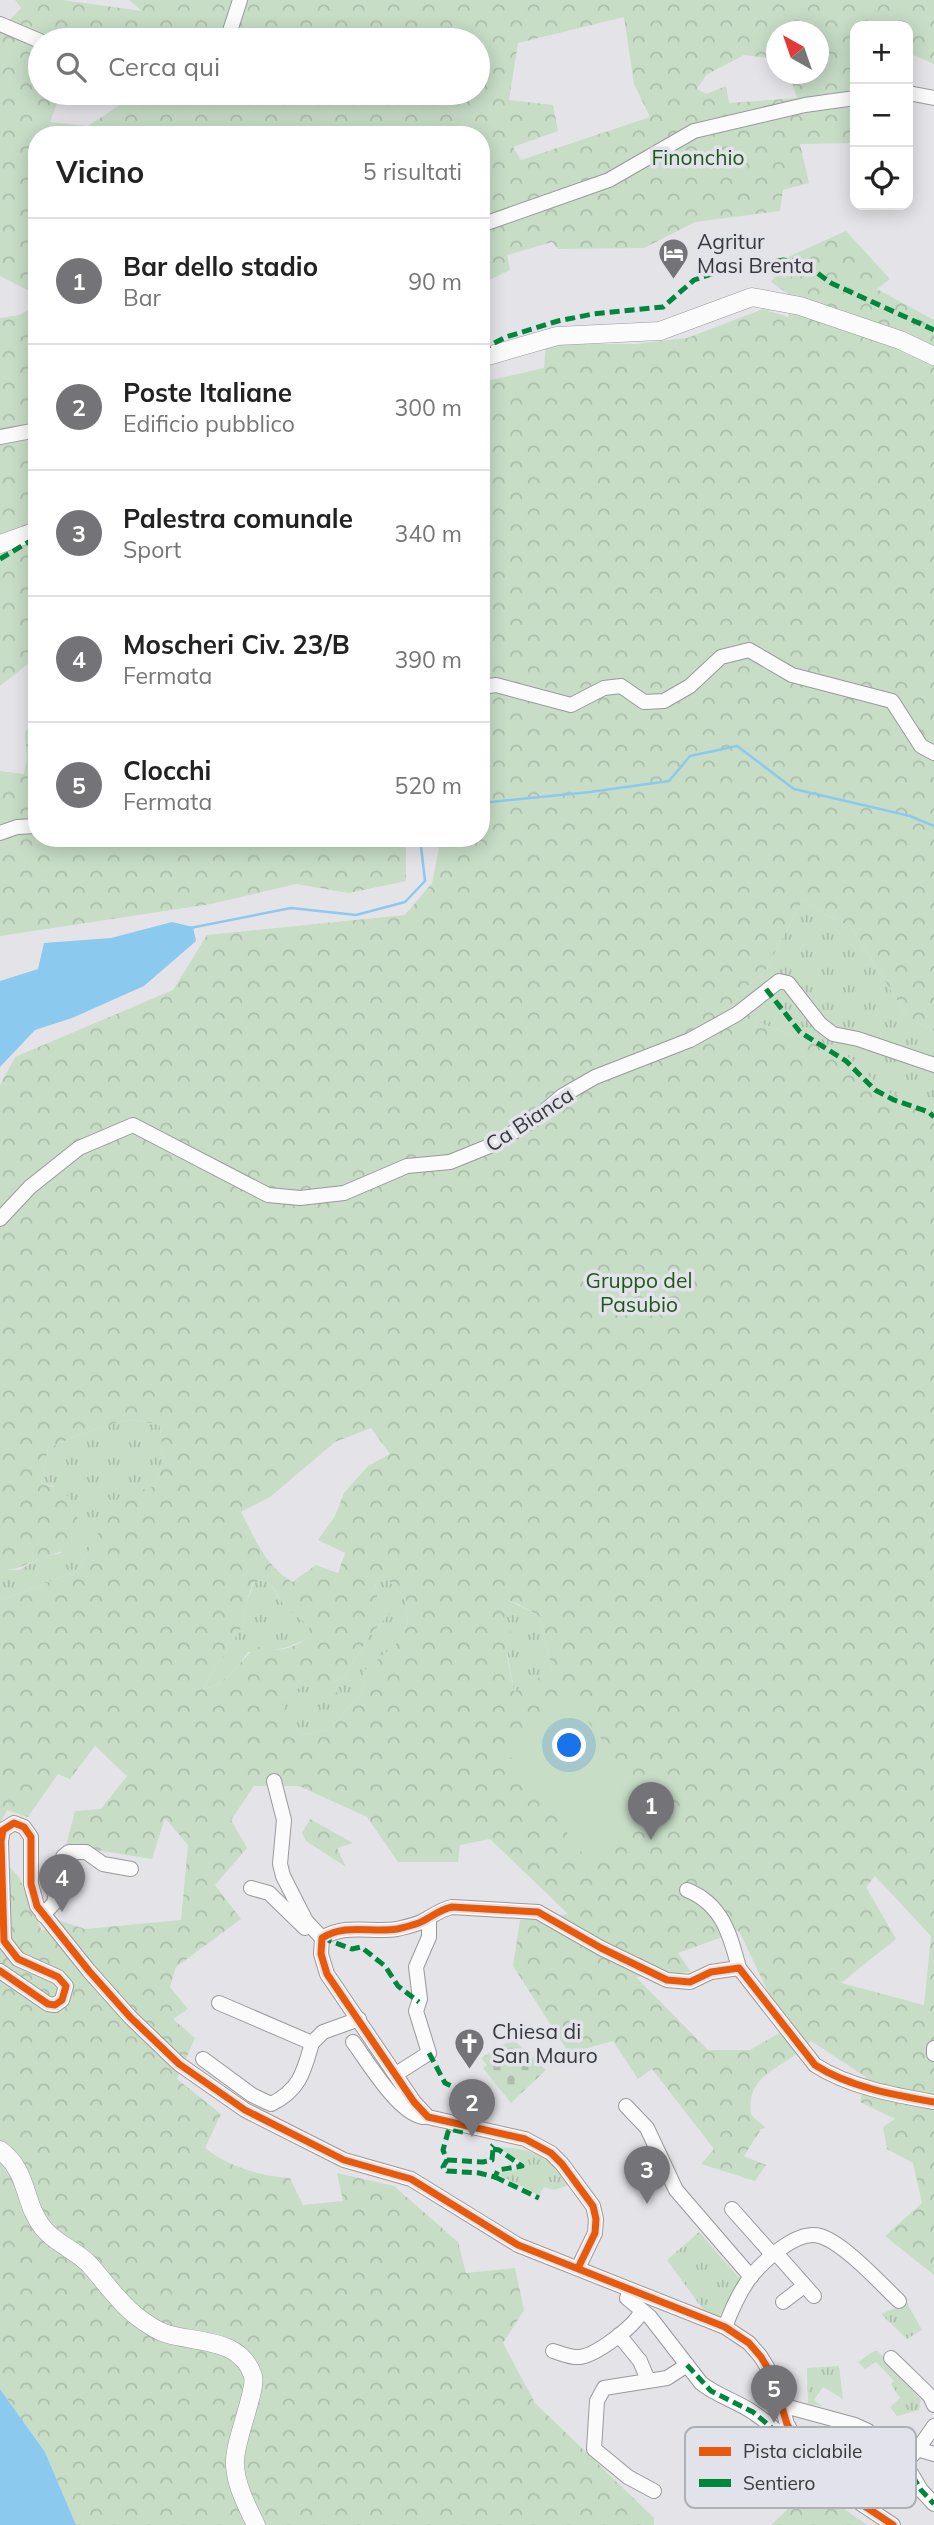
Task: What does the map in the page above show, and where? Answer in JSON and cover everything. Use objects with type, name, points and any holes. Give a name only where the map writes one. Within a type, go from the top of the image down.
[{"type":"main road","points":[[490,355],[557,336],[660,331],[752,297],[800,306],[900,340],[934,356]]},
{"type":"main road","points":[[0,544],[28,534]]},
{"type":"main road","points":[[0,2150],[20,2170],[32,2210],[43,2228],[88,2264],[117,2300],[139,2319],[165,2334],[208,2340],[231,2349],[246,2362],[254,2379],[235,2463],[241,2493],[256,2525]]},
{"type":"street","points":[[231,28],[240,0]]},
{"type":"street","points":[[0,24],[28,36]]},
{"type":"street","points":[[913,94],[934,98]]},
{"type":"street","points":[[490,222],[609,180],[694,131],[805,105],[850,99]]},
{"type":"street","points":[[0,437],[28,432]]},
{"type":"street","points":[[490,686],[496,685],[571,705],[604,688],[621,686],[644,702],[664,701],[690,686],[721,657],[749,649],[792,675],[892,701],[921,746],[934,753]]},
{"type":"street","points":[[0,833],[28,827]]},
{"type":"street","name":"Ca Bianca","points":[[0,1219],[30,1187],[79,1148],[133,1125],[268,1195],[300,1198],[344,1193],[407,1166],[450,1162],[492,1145],[534,1121],[562,1096],[595,1077],[690,1040],[737,1014],[779,981],[788,983],[820,1024],[833,1034],[858,1039],[934,1065]]},
{"type":"street","points":[[274,1781],[284,1820],[281,1864],[283,1876],[306,1921],[320,1937],[327,1975],[414,2102],[428,2117]]},
{"type":"street","points":[[0,1971],[48,2004],[55,2005],[65,1993],[66,1986],[58,1977],[19,1959],[4,1941],[1,1841],[3,1830],[14,1823],[24,1826],[31,1837],[31,1884],[37,1906],[43,1915],[89,1970],[179,2064],[244,2110],[344,2160],[411,2179],[518,2245],[725,2327],[749,2343],[761,2357],[773,2377],[789,2427]]},
{"type":"street","points":[[43,1915],[54,1903],[63,1857],[69,1852],[86,1852],[103,1864],[131,1869]]},
{"type":"street","points":[[251,1888],[269,1893],[308,1931],[320,1937]]},
{"type":"street","points":[[687,1890],[701,1895],[713,1906],[723,1921],[739,1968],[815,2065],[831,2076],[907,2098],[934,2102]]},
{"type":"street","points":[[320,1937],[333,1931],[353,1928],[394,1929],[420,1923],[441,1910],[452,1907],[531,1911],[538,1912],[601,1948],[667,1980],[690,1982],[711,1972],[739,1968]]},
{"type":"street","points":[[396,2074],[429,2053],[416,2011],[420,1999],[416,1967],[429,1937],[429,1918]]},
{"type":"street","points":[[219,2003],[312,2043]]},
{"type":"street","points":[[203,2059],[252,2095],[271,2104],[279,2101],[302,2079],[312,2043],[323,2032],[359,2019]]},
{"type":"street","points":[[353,2042],[402,2106],[417,2116],[525,2139],[551,2153],[562,2164],[593,2206],[597,2219],[595,2233],[578,2268]]},
{"type":"street","points":[[934,2048],[934,2054]]},
{"type":"street","points":[[626,2106],[647,2128],[676,2190],[751,2277]]},
{"type":"street","points":[[732,2209],[796,2273],[809,2291],[783,2302]]},
{"type":"street","points":[[725,2327],[751,2277],[775,2254],[799,2237],[809,2235],[820,2236],[837,2245],[899,2301]]},
{"type":"street","points":[[630,2291],[626,2298],[650,2318],[711,2391],[753,2412],[771,2427]]},
{"type":"street","points":[[553,2351],[571,2357],[589,2355],[619,2335],[638,2319],[642,2312]]},
{"type":"street","points":[[619,2335],[640,2361],[648,2380]]},
{"type":"street","points":[[891,2358],[930,2396],[934,2405]]},
{"type":"street","points":[[654,2491],[628,2477],[594,2449],[597,2400],[604,2388],[667,2378],[687,2365]]},
{"type":"street","points":[[781,2405],[859,2427]]},
{"type":"street","points":[[934,2426],[918,2449],[934,2454]]},
{"type":"street","points":[[916,2482],[934,2504]]},
{"type":"street","points":[[868,2508],[893,2525]]},
{"type":"green space","name":"Finonchio","points":[[15,0],[62,0],[142,11],[129,0],[934,0],[934,64],[913,55],[913,21],[850,21],[850,87],[842,108],[850,107],[850,143],[800,144],[809,183],[783,190],[780,211],[695,222],[644,248],[558,249],[552,242],[507,255],[510,270],[490,280],[490,126],[88,126],[28,126],[28,290],[0,276],[0,30],[21,8]],"holes":[[[624,17],[634,84],[650,117],[521,160],[513,147],[558,131],[553,105],[509,100],[518,43]]]},
{"type":"green space","name":"Gruppo del Pasubio","points":[[846,231],[890,279],[877,289],[934,320],[934,1031],[908,1017],[850,926],[827,916],[803,899],[765,971],[735,997],[760,1023],[847,1056],[886,1092],[927,1104],[934,1097],[934,2275],[885,2236],[922,2203],[913,2163],[887,2149],[883,2127],[895,2119],[860,2102],[866,2077],[811,2041],[801,2051],[769,2072],[754,2089],[751,2115],[766,2128],[761,2129],[744,2156],[766,2165],[755,2181],[701,2164],[714,2149],[652,2069],[638,2079],[613,2041],[569,2053],[513,1966],[520,1920],[568,1914],[490,1839],[460,1845],[458,1862],[398,1862],[367,1817],[299,1786],[254,1786],[231,1820],[247,1848],[215,1885],[241,1919],[176,1967],[170,1987],[188,2009],[173,2019],[195,2038],[177,2079],[221,2114],[205,2148],[245,2169],[290,2178],[303,2205],[343,2201],[337,2173],[394,2186],[458,2242],[466,2273],[515,2268],[524,2310],[503,2343],[535,2403],[654,2518],[654,2525],[76,2525],[45,2452],[0,2389],[0,1857],[19,1877],[42,1931],[58,1920],[85,1929],[181,1920],[188,1845],[165,1818],[152,1859],[66,1845],[75,1811],[101,1809],[127,1776],[95,1746],[70,1779],[58,1774],[28,1817],[7,1810],[0,1824],[0,1601],[77,1571],[119,1497],[155,1486],[163,1464],[160,1425],[130,1419],[84,1433],[48,1448],[41,1483],[62,1492],[73,1503],[78,1519],[77,1541],[60,1552],[14,1569],[0,1570],[0,1085],[15,1057],[173,990],[207,935],[405,915],[432,883],[439,847],[490,847],[490,380],[544,368],[546,344],[635,344],[687,338],[763,309],[788,317],[794,298],[771,282],[788,257]],"holes":[[[371,1428],[390,1454],[368,1466],[344,1493],[335,1516],[318,1540],[345,1553],[338,1573],[316,1565],[292,1582],[268,1560],[241,1512],[270,1497],[335,1442]],[[263,1580],[273,1587],[282,1602],[309,1625],[309,1637],[285,1649],[258,1647],[219,1684],[202,1689],[243,1625],[245,1607],[253,1583]],[[388,1580],[406,1599],[408,1622],[396,1644],[365,1670],[364,1690],[330,1729],[292,1738],[288,1736],[282,1704],[292,1692],[306,1684],[338,1695],[334,1682],[344,1677],[370,1635],[390,1613],[379,1608],[375,1582]],[[498,1596],[539,1616],[552,1670],[514,1692],[507,1655],[514,1641]],[[875,1876],[931,1936],[924,2005],[841,1983],[896,1939],[866,1887]],[[739,1931],[786,2029],[750,2050],[708,2050],[636,1977],[691,1972],[678,1953]]]},
{"type":"green space","points":[[28,310],[28,664],[0,686],[0,318]]},
{"type":"green space","points":[[28,728],[28,847],[406,847],[406,881],[349,893],[296,884],[211,904],[0,936],[0,771],[24,774],[27,757],[25,733]]},
{"type":"green space","points":[[803,899],[827,916],[850,926],[908,1017],[934,1031],[934,1097],[927,1105],[886,1092],[847,1056],[760,1023],[735,997],[765,971]]},
{"type":"green space","points":[[130,1419],[160,1425],[163,1464],[155,1486],[119,1498],[77,1571],[0,1601],[0,1570],[19,1570],[40,1558],[61,1553],[53,1486],[41,1483],[48,1448],[84,1433]]},
{"type":"green space","points":[[263,1580],[288,1608],[309,1625],[309,1637],[280,1649],[248,1652],[222,1681],[202,1689],[243,1625],[245,1607],[254,1583]]},
{"type":"green space","points":[[388,1580],[406,1599],[408,1622],[396,1644],[365,1670],[364,1690],[330,1729],[292,1738],[287,1736],[282,1703],[292,1692],[306,1684],[334,1682],[344,1677],[370,1635],[390,1613],[379,1609],[375,1582]]},
{"type":"green space","points":[[498,1595],[539,1616],[552,1671],[514,1692]]},
{"type":"green space","points":[[572,1701],[657,1812],[590,1863],[506,1751]]},
{"type":"green space","points":[[310,1819],[353,1843],[337,1848],[346,1867],[306,1841],[302,1833]]},
{"type":"green space","points":[[513,2039],[546,2070],[511,2103],[483,2068],[487,2065],[481,2058]]},
{"type":"green space","points":[[497,2147],[531,2152],[555,2167],[572,2184],[554,2190],[544,2187],[539,2195],[499,2175],[522,2169],[525,2164]]},
{"type":"green space","points":[[699,2232],[740,2279],[719,2317],[704,2311],[667,2260]]},
{"type":"green space","points":[[907,2303],[922,2330],[907,2339],[881,2314]]},
{"type":"green space","points":[[878,2351],[921,2400],[919,2410],[897,2416],[890,2407],[900,2398],[891,2384],[894,2381],[876,2362],[865,2369],[858,2362]]},
{"type":"green space","points":[[839,2366],[843,2399],[823,2387],[814,2400],[822,2406],[808,2404],[807,2368]]},
{"type":"green space","points":[[786,2508],[843,2508],[867,2525],[771,2525],[787,2510]]},
{"type":"water","points":[[172,922],[193,927],[196,941],[144,986],[72,1018],[35,1030],[0,1067],[0,981],[38,969],[44,943],[111,938]]},
{"type":"water","points":[[0,2389],[45,2452],[76,2525],[0,2525]]},
{"type":"waterway","points":[[490,802],[669,781],[690,756],[737,746],[794,789],[910,816],[934,826]]},
{"type":"waterway","points":[[190,928],[291,908],[356,915],[405,902],[425,881],[421,847]]},
{"type":"marked path","points":[[490,345],[506,337],[558,321],[593,314],[663,307],[694,280],[717,272],[783,260],[802,262],[831,283],[934,330]]},
{"type":"marked path","points":[[0,559],[28,542]]},
{"type":"marked path","points":[[766,989],[800,1032],[846,1061],[875,1090],[929,1112],[934,1117]]},
{"type":"marked path","points":[[322,1938],[352,1949],[361,1947],[385,1966],[398,1986],[419,2002]]},
{"type":"marked path","points":[[429,2053],[445,2083],[467,2093],[454,2120]]},
{"type":"marked path","points":[[463,2132],[450,2129],[448,2132],[443,2150],[447,2160],[443,2167],[447,2171],[495,2177],[498,2170],[522,2166],[499,2150],[493,2149]]},
{"type":"marked path","points":[[447,2160],[492,2160],[493,2145]]},
{"type":"marked path","points":[[495,2177],[539,2198]]},
{"type":"marked path","points":[[687,2365],[711,2391],[753,2412],[771,2427]]},
{"type":"marked path","points":[[916,2482],[934,2504]]},
{"type":"cycle path","points":[[0,1971],[48,2004],[55,2005],[62,2000],[66,1986],[58,1977],[18,1959],[4,1941],[1,1841],[3,1830],[14,1823],[24,1827],[31,1837],[31,1884],[37,1906],[130,2017],[179,2064],[245,2110],[344,2160],[411,2179],[518,2245],[725,2327],[749,2343],[761,2357],[773,2377],[789,2427]]},
{"type":"cycle path","points":[[578,2268],[595,2233],[596,2219],[593,2206],[562,2164],[551,2153],[525,2139],[428,2117],[414,2102],[327,1974],[321,1954],[322,1938],[340,1931],[397,1929],[452,1907],[538,1912],[601,1948],[667,1980],[690,1982],[711,1972],[739,1968],[815,2065],[857,2085],[934,2102]]},
{"type":"cycle path","points":[[868,2508],[893,2525]]},
{"type":"place","name":"Agritur Masi Brenta","points":[[674,280]]},
{"type":"place","name":"Bar dello stadio","points":[[651,1840]]},
{"type":"place","name":"Moscheri Civ. 23/B","points":[[62,1912]]},
{"type":"place","name":"Chiesa di San Mauro","points":[[469,2070]]},
{"type":"place","name":"Poste Italiane","points":[[472,2137]]},
{"type":"place","name":"Palestra comunale","points":[[647,2204]]},
{"type":"place","name":"Clocchi","points":[[774,2423]]}]
